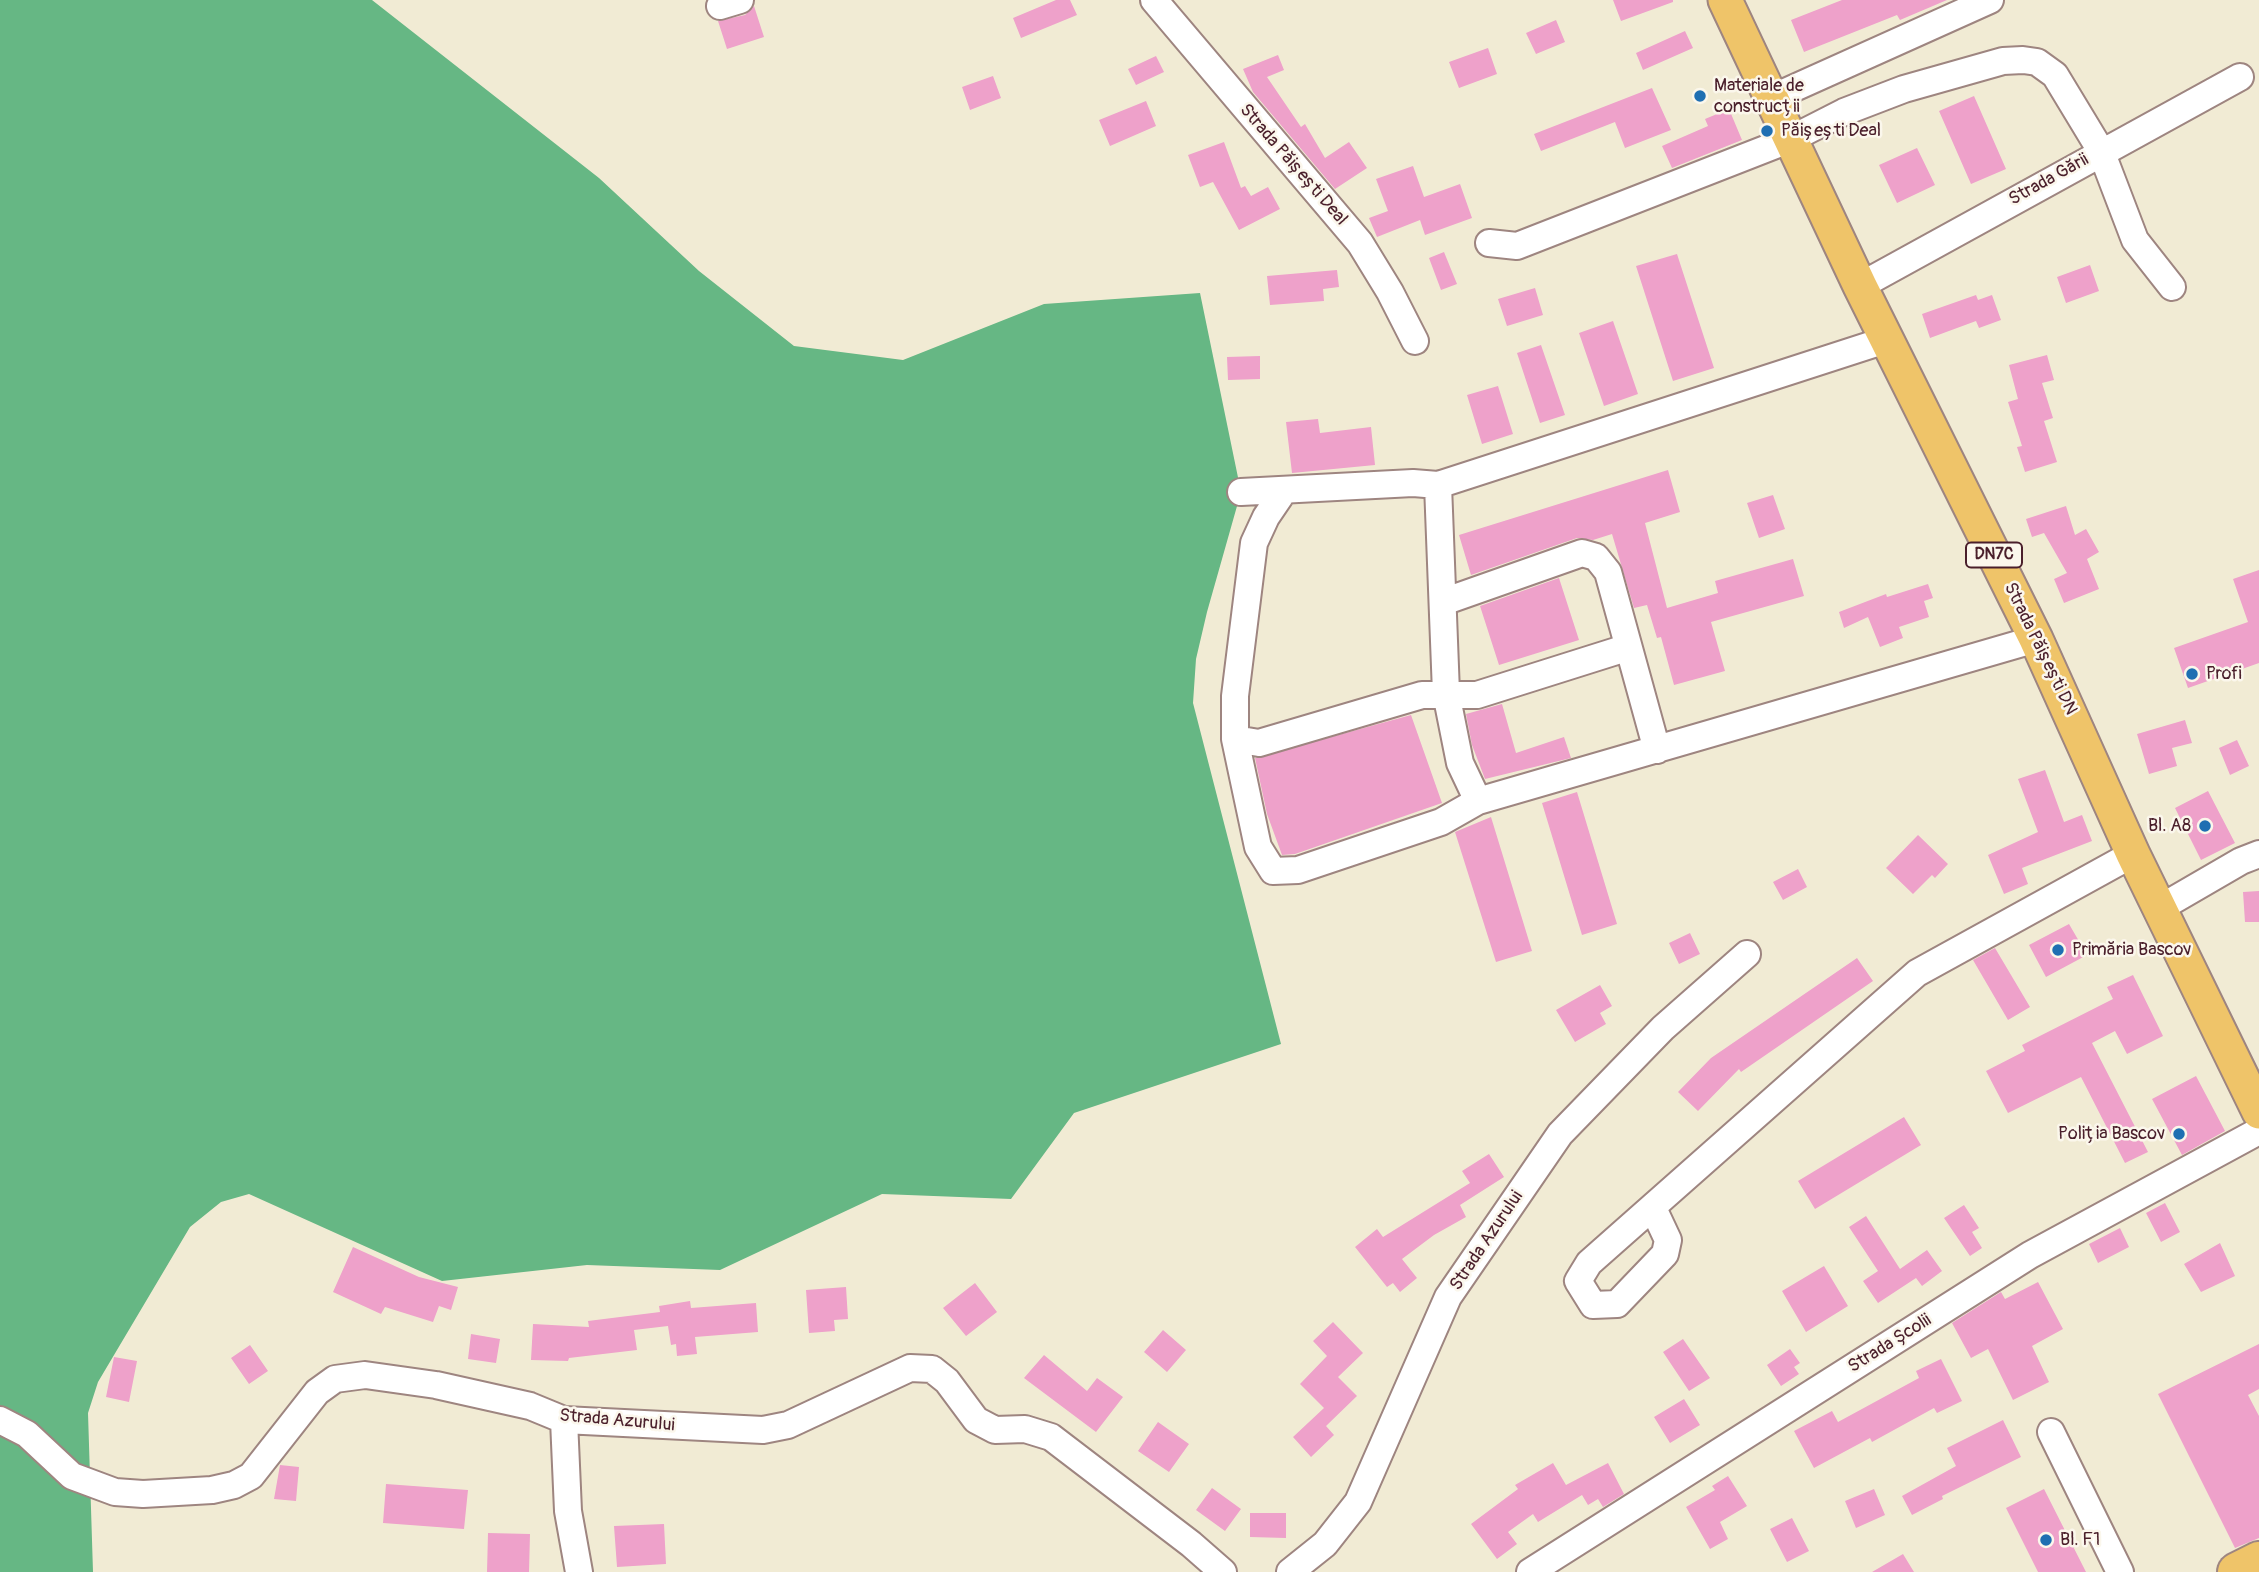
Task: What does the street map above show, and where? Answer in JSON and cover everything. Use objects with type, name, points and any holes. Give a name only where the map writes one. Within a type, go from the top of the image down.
[{"type":"highway","points":[[2237,1572],[2259,1561]]},
{"type":"main road","name":"Strada Păișești DN","points":[[1725,0],[1860,286],[1889,339],[2036,639],[2133,854],[2259,1112]]},
{"type":"street","name":"Strada Păișești Deal","points":[[1154,0],[1360,243],[1391,292],[1415,341]]},
{"type":"street","points":[[1772,98],[1990,0]]},
{"type":"street","points":[[1489,243],[1517,246],[1791,139],[1843,112],[1904,89],[2003,61],[2023,60],[2037,62],[2055,75],[2101,151],[2135,240],[2172,287]]},
{"type":"street","name":"Strada Gării","points":[[1860,286],[2101,151],[2240,77]]},
{"type":"street","points":[[1241,492],[1283,492],[1413,483],[1437,485],[1889,339]]},
{"type":"street","points":[[1437,485],[1446,693],[1460,763],[1478,801]]},
{"type":"street","points":[[1283,492],[1266,517],[1254,543],[1235,696],[1235,740],[1258,847],[1273,870],[1298,870],[1441,822],[1478,801],[2036,639]]},
{"type":"street","points":[[1443,602],[1582,553],[1596,557],[1608,572],[1626,648],[1657,750]]},
{"type":"street","points":[[1235,740],[1259,743],[1422,695],[1476,695],[1626,648]]},
{"type":"street","points":[[1653,1208],[1917,973],[2133,854]]},
{"type":"street","points":[[2160,908],[2241,861],[2259,854]]},
{"type":"street","name":"Strada Azurului","points":[[1290,1572],[1325,1544],[1358,1502],[1448,1297],[1560,1134],[1663,1028],[1747,954]]},
{"type":"street","name":"Strada Școlii","points":[[1530,1572],[2030,1255],[2259,1131]]},
{"type":"street","name":"Strada Azurului","points":[[0,1420],[27,1434],[72,1476],[115,1492],[143,1494],[212,1490],[234,1485],[251,1476],[317,1392],[335,1379],[365,1375],[436,1385],[530,1406],[564,1420],[762,1430],[788,1425],[910,1368],[932,1369],[947,1381],[976,1420],[995,1430],[1025,1429],[1051,1437],[1191,1544],[1218,1571]]},
{"type":"street","points":[[564,1420],[568,1511],[579,1572]]},
{"type":"street","points":[[2051,1432],[2120,1572]]},
{"type":"green space","points":[[0,0],[372,0],[599,178],[699,271],[794,346],[903,360],[1044,304],[1200,293],[1241,492],[1196,659],[1193,703],[1281,1044],[1074,1113],[1011,1199],[882,1194],[720,1270],[587,1265],[442,1281],[249,1194],[221,1202],[190,1227],[98,1382],[88,1413],[93,1572],[0,1572]]},
{"type":"building","points":[[1056,0],[1070,0],[1077,15],[1021,38],[1013,18]]},
{"type":"building","points":[[1613,0],[1673,0],[1673,2],[1621,21]]},
{"type":"building","points":[[1842,0],[1947,0],[1900,20],[1897,15],[1804,52],[1791,20]]},
{"type":"building","points":[[754,6],[764,37],[727,49],[718,21],[745,15]]},
{"type":"building","points":[[1556,20],[1565,42],[1536,54],[1526,33]]},
{"type":"building","points":[[1685,31],[1693,48],[1643,70],[1636,53]]},
{"type":"building","points":[[1488,48],[1497,74],[1459,88],[1449,62]]},
{"type":"building","points":[[1278,55],[1284,70],[1267,77],[1301,127],[1305,124],[1325,158],[1349,142],[1367,168],[1335,189],[1253,92],[1243,69]]},
{"type":"building","points":[[1156,56],[1164,72],[1136,85],[1128,69]]},
{"type":"building","points":[[993,76],[1001,98],[970,110],[962,87]]},
{"type":"building","points":[[1652,88],[1671,130],[1625,148],[1615,122],[1541,151],[1534,134]]},
{"type":"building","points":[[1974,96],[2006,169],[1971,184],[1939,111]]},
{"type":"building","points":[[1146,101],[1156,126],[1110,146],[1099,120]]},
{"type":"building","points":[[1729,109],[1742,140],[1672,168],[1662,146],[1708,126],[1705,119]]},
{"type":"building","points":[[1224,142],[1241,188],[1245,186],[1251,196],[1268,187],[1280,209],[1239,230],[1213,182],[1200,187],[1188,155]]},
{"type":"building","points":[[1917,148],[1935,185],[1897,203],[1879,165]]},
{"type":"building","points":[[1413,166],[1424,197],[1460,184],[1472,218],[1425,235],[1420,220],[1377,237],[1369,218],[1388,211],[1376,179]]},
{"type":"building","points":[[1444,252],[1457,284],[1441,290],[1429,258]]},
{"type":"building","points":[[1677,254],[1714,368],[1673,381],[1636,266]]},
{"type":"building","points":[[2090,265],[2099,291],[2066,303],[2057,277]]},
{"type":"building","points":[[1337,270],[1339,287],[1323,289],[1324,301],[1270,305],[1267,276]]},
{"type":"building","points":[[1535,288],[1543,315],[1507,326],[1498,299]]},
{"type":"building","points":[[1976,295],[1978,300],[1992,295],[2001,320],[1979,328],[1976,321],[1930,338],[1922,314]]},
{"type":"building","points":[[1613,321],[1638,394],[1604,406],[1579,333]]},
{"type":"building","points":[[1541,345],[1565,415],[1540,423],[1517,353]]},
{"type":"building","points":[[2047,355],[2054,380],[2042,383],[2053,418],[2044,421],[2057,462],[2025,472],[2017,447],[2022,446],[2008,402],[2018,399],[2009,365]]},
{"type":"building","points":[[1260,356],[1260,379],[1228,380],[1227,357]]},
{"type":"building","points":[[1498,386],[1513,434],[1482,444],[1467,395]]},
{"type":"building","points":[[1318,419],[1320,433],[1371,427],[1375,465],[1292,473],[1286,422]]},
{"type":"building","points":[[1668,470],[1680,512],[1645,523],[1667,608],[1718,593],[1715,581],[1793,559],[1804,596],[1711,622],[1725,671],[1674,685],[1661,637],[1657,638],[1647,605],[1634,608],[1612,534],[1593,540],[1577,538],[1471,575],[1459,535]]},
{"type":"building","points":[[1773,495],[1785,529],[1759,538],[1747,503]]},
{"type":"building","points":[[2066,506],[2075,535],[2086,529],[2099,552],[2087,559],[2099,589],[2064,603],[2054,579],[2067,573],[2044,533],[2032,537],[2026,519]]},
{"type":"building","points":[[2259,570],[2259,663],[2188,688],[2174,648],[2248,622],[2233,579]]},
{"type":"building","points":[[1559,578],[1579,640],[1499,665],[1480,606]]},
{"type":"building","points":[[1928,584],[1933,598],[1924,601],[1929,617],[1899,627],[1903,638],[1880,647],[1868,617],[1844,628],[1839,612],[1886,594],[1887,597]]},
{"type":"building","points":[[1502,704],[1516,753],[1564,737],[1571,758],[1485,779],[1472,745],[1466,714]]},
{"type":"building","points":[[1411,715],[1442,803],[1295,854],[1282,855],[1267,814],[1255,758]]},
{"type":"building","points":[[2185,720],[2192,743],[2172,748],[2177,766],[2149,774],[2137,734]]},
{"type":"building","points":[[2237,740],[2249,766],[2230,775],[2219,748]]},
{"type":"building","points":[[2045,770],[2064,822],[2082,815],[2092,841],[2022,868],[2028,884],[2004,894],[1988,855],[2038,832],[2018,779]]},
{"type":"building","name":"Bl. A8","points":[[2208,791],[2235,843],[2201,860],[2175,808]]},
{"type":"building","points":[[1577,792],[1617,924],[1582,935],[1542,803]]},
{"type":"building","points":[[1491,817],[1532,951],[1496,962],[1455,832]]},
{"type":"building","points":[[1918,835],[1948,864],[1935,878],[1932,875],[1913,894],[1886,868]]},
{"type":"building","points":[[1798,869],[1807,887],[1783,900],[1773,882]]},
{"type":"building","points":[[2259,891],[2259,922],[2245,922],[2243,892]]},
{"type":"building","name":"Primăria Bascov","points":[[2069,924],[2087,955],[2046,977],[2029,945]]},
{"type":"building","points":[[1690,933],[1700,954],[1679,964],[1669,943]]},
{"type":"building","points":[[1995,948],[2030,1007],[2008,1020],[1973,960]]},
{"type":"building","points":[[1857,958],[1873,981],[1741,1072],[1739,1069],[1698,1111],[1678,1092],[1711,1058]]},
{"type":"building","points":[[2133,975],[2163,1036],[2127,1054],[2115,1031],[2092,1043],[2148,1152],[2125,1163],[2081,1077],[2008,1113],[1986,1071],[2025,1051],[2022,1045],[2113,999],[2107,987]]},
{"type":"building","points":[[1600,985],[1612,1006],[1600,1013],[1606,1024],[1575,1042],[1556,1010]]},
{"type":"building","points":[[2196,1076],[2225,1131],[2182,1155],[2152,1099]]},
{"type":"building","points":[[1904,1117],[1921,1145],[1815,1209],[1798,1181]]},
{"type":"building","points":[[1489,1154],[1504,1177],[1460,1205],[1466,1217],[1434,1235],[1402,1259],[1417,1278],[1400,1292],[1393,1283],[1387,1287],[1355,1247],[1377,1229],[1383,1237],[1470,1183],[1462,1171]]},
{"type":"building","points":[[2165,1203],[2180,1232],[2161,1242],[2146,1213]]},
{"type":"building","points":[[1964,1205],[1979,1228],[1972,1232],[1982,1248],[1970,1256],[1944,1218]]},
{"type":"building","points":[[1866,1216],[1900,1269],[1927,1250],[1942,1271],[1922,1286],[1916,1278],[1878,1303],[1863,1281],[1878,1271],[1849,1227]]},
{"type":"building","points":[[2120,1228],[2129,1247],[2098,1263],[2089,1244]]},
{"type":"building","points":[[2220,1243],[2235,1276],[2201,1292],[2184,1264]]},
{"type":"building","points":[[353,1247],[419,1277],[458,1287],[451,1310],[439,1306],[433,1322],[385,1307],[381,1314],[333,1292]]},
{"type":"building","points":[[1824,1266],[1848,1306],[1806,1332],[1782,1291]]},
{"type":"building","points":[[2038,1282],[2063,1329],[2032,1346],[2049,1382],[2013,1400],[1988,1349],[1971,1358],[1952,1323],[2001,1292],[2005,1299]]},
{"type":"building","points":[[975,1283],[997,1312],[966,1336],[943,1308]]},
{"type":"building","points":[[846,1287],[848,1319],[834,1320],[835,1331],[809,1333],[806,1290]]},
{"type":"building","points":[[690,1301],[691,1308],[756,1303],[758,1332],[695,1337],[697,1354],[677,1356],[676,1344],[671,1345],[668,1326],[634,1330],[637,1350],[569,1358],[568,1361],[531,1360],[533,1324],[589,1327],[588,1321],[660,1312],[659,1306]]},
{"type":"building","points":[[1333,1322],[1363,1353],[1338,1377],[1357,1396],[1326,1426],[1334,1435],[1311,1457],[1293,1437],[1324,1408],[1300,1384],[1327,1356],[1313,1341]]},
{"type":"building","points":[[1163,1330],[1186,1350],[1167,1372],[1144,1352]]},
{"type":"building","points":[[471,1334],[500,1339],[496,1363],[468,1359]]},
{"type":"building","points":[[1683,1339],[1710,1378],[1689,1391],[1663,1352]]},
{"type":"building","points":[[2259,1344],[2259,1389],[2248,1395],[2259,1416],[2259,1538],[2235,1548],[2158,1394]]},
{"type":"building","points":[[250,1345],[268,1371],[249,1384],[231,1358]]},
{"type":"building","points":[[1790,1349],[1800,1363],[1794,1367],[1799,1374],[1781,1386],[1767,1365]]},
{"type":"building","points":[[1044,1355],[1087,1391],[1097,1378],[1123,1397],[1096,1432],[1024,1378]]},
{"type":"building","points":[[114,1357],[137,1361],[129,1402],[106,1397]]},
{"type":"building","points":[[1941,1359],[1962,1401],[1937,1413],[1934,1408],[1872,1442],[1870,1438],[1814,1468],[1794,1431],[1832,1411],[1838,1422],[1919,1378],[1916,1371]]},
{"type":"building","points":[[1684,1399],[1700,1425],[1670,1443],[1654,1417]]},
{"type":"building","points":[[2003,1420],[2021,1457],[1942,1496],[1943,1499],[1912,1515],[1902,1496],[1956,1466],[1947,1448]]},
{"type":"building","points":[[1158,1422],[1189,1444],[1169,1472],[1138,1451]]},
{"type":"building","points":[[1553,1463],[1566,1485],[1608,1463],[1624,1494],[1603,1507],[1598,1499],[1588,1505],[1582,1495],[1538,1522],[1533,1514],[1508,1532],[1517,1544],[1497,1559],[1471,1524],[1518,1489],[1515,1485]]},
{"type":"building","points":[[280,1465],[299,1467],[296,1501],[274,1499]]},
{"type":"building","points":[[1728,1476],[1747,1506],[1720,1522],[1728,1539],[1710,1549],[1686,1507],[1715,1490],[1712,1486]]},
{"type":"building","points":[[386,1484],[468,1490],[464,1529],[383,1523]]},
{"type":"building","points":[[1212,1488],[1241,1509],[1225,1531],[1196,1510]]},
{"type":"building","points":[[1874,1489],[1885,1515],[1856,1528],[1845,1501]]},
{"type":"building","name":"Bl. F1","points":[[2044,1489],[2086,1572],[2038,1572],[2006,1508]]},
{"type":"building","points":[[1250,1513],[1286,1513],[1286,1538],[1250,1537]]},
{"type":"building","points":[[1792,1518],[1809,1551],[1787,1562],[1770,1529]]},
{"type":"building","points":[[664,1524],[666,1564],[617,1567],[614,1526]]},
{"type":"building","points":[[488,1533],[530,1534],[529,1572],[487,1572]]},
{"type":"building","points":[[1903,1554],[1914,1572],[1872,1572]]},
{"type":"place","name":"Materiale de construcții","points":[[1700,96]]},
{"type":"place","name":"Păișești Deal","points":[[1767,131]]},
{"type":"place","name":"Profi","points":[[2192,674]]},
{"type":"place","name":"Bl. A8","points":[[2205,826]]},
{"type":"place","name":"Primăria Bascov","points":[[2058,950]]},
{"type":"place","name":"Poliția Bascov","points":[[2179,1134]]},
{"type":"place","name":"Bl. F1","points":[[2046,1540]]}]
